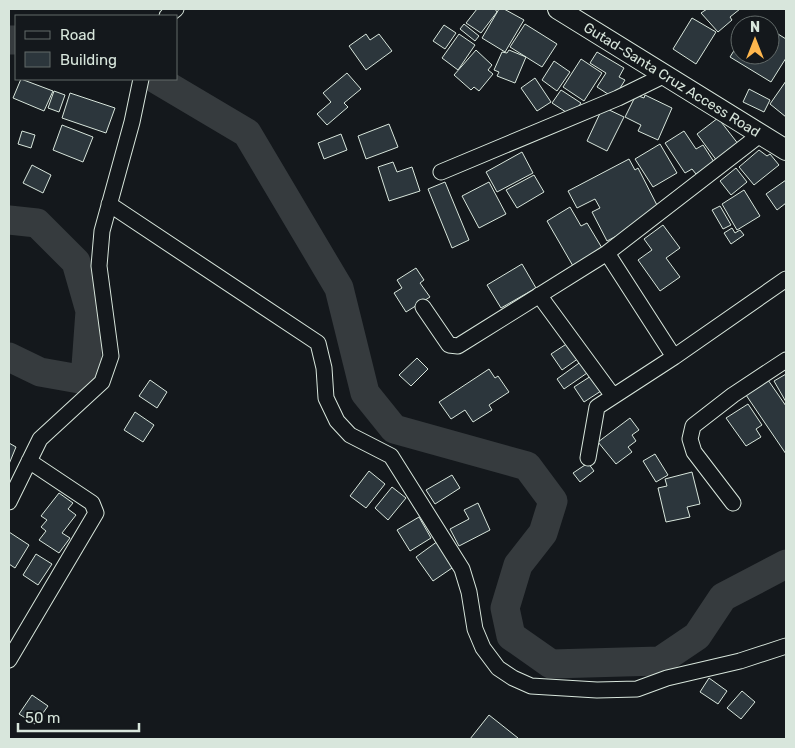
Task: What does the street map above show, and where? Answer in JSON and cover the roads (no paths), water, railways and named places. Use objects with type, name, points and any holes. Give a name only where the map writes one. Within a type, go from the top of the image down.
[{"type":"main road","name":"Gutad-Santa Cruz Access Road","points":[[558,9],[786,150]]},
{"type":"street","points":[[441,172],[609,102],[665,74]]},
{"type":"street","points":[[9,502],[40,439],[102,382],[111,356],[99,266],[102,231],[132,122],[141,80]]},
{"type":"street","points":[[423,307],[449,345],[458,346],[607,253],[761,134]]},
{"type":"street","points":[[110,204],[318,343],[324,368],[326,398],[337,420],[350,436],[390,456],[462,569],[469,592],[475,629],[483,648],[498,668],[513,678],[531,686],[597,690],[637,689],[667,678],[740,661],[786,646]]},
{"type":"street","points":[[607,253],[674,357]]},
{"type":"street","points":[[588,458],[598,407],[786,279]]},
{"type":"street","points":[[539,295],[613,396]]},
{"type":"street","points":[[733,503],[694,452],[690,439],[693,426],[733,395],[786,360]]},
{"type":"street","points":[[9,660],[96,513],[92,503],[29,461]]},
{"type":"waterway","points":[[9,40],[15,40]]},
{"type":"waterway","points":[[158,80],[247,133],[339,288],[365,393],[394,429],[527,466],[553,501],[543,533],[518,565],[505,608],[511,636],[551,664],[660,661],[697,636],[723,597],[786,564]]},
{"type":"waterway","points":[[9,220],[37,223],[76,262],[90,311],[85,380],[40,372],[9,357]]}]
